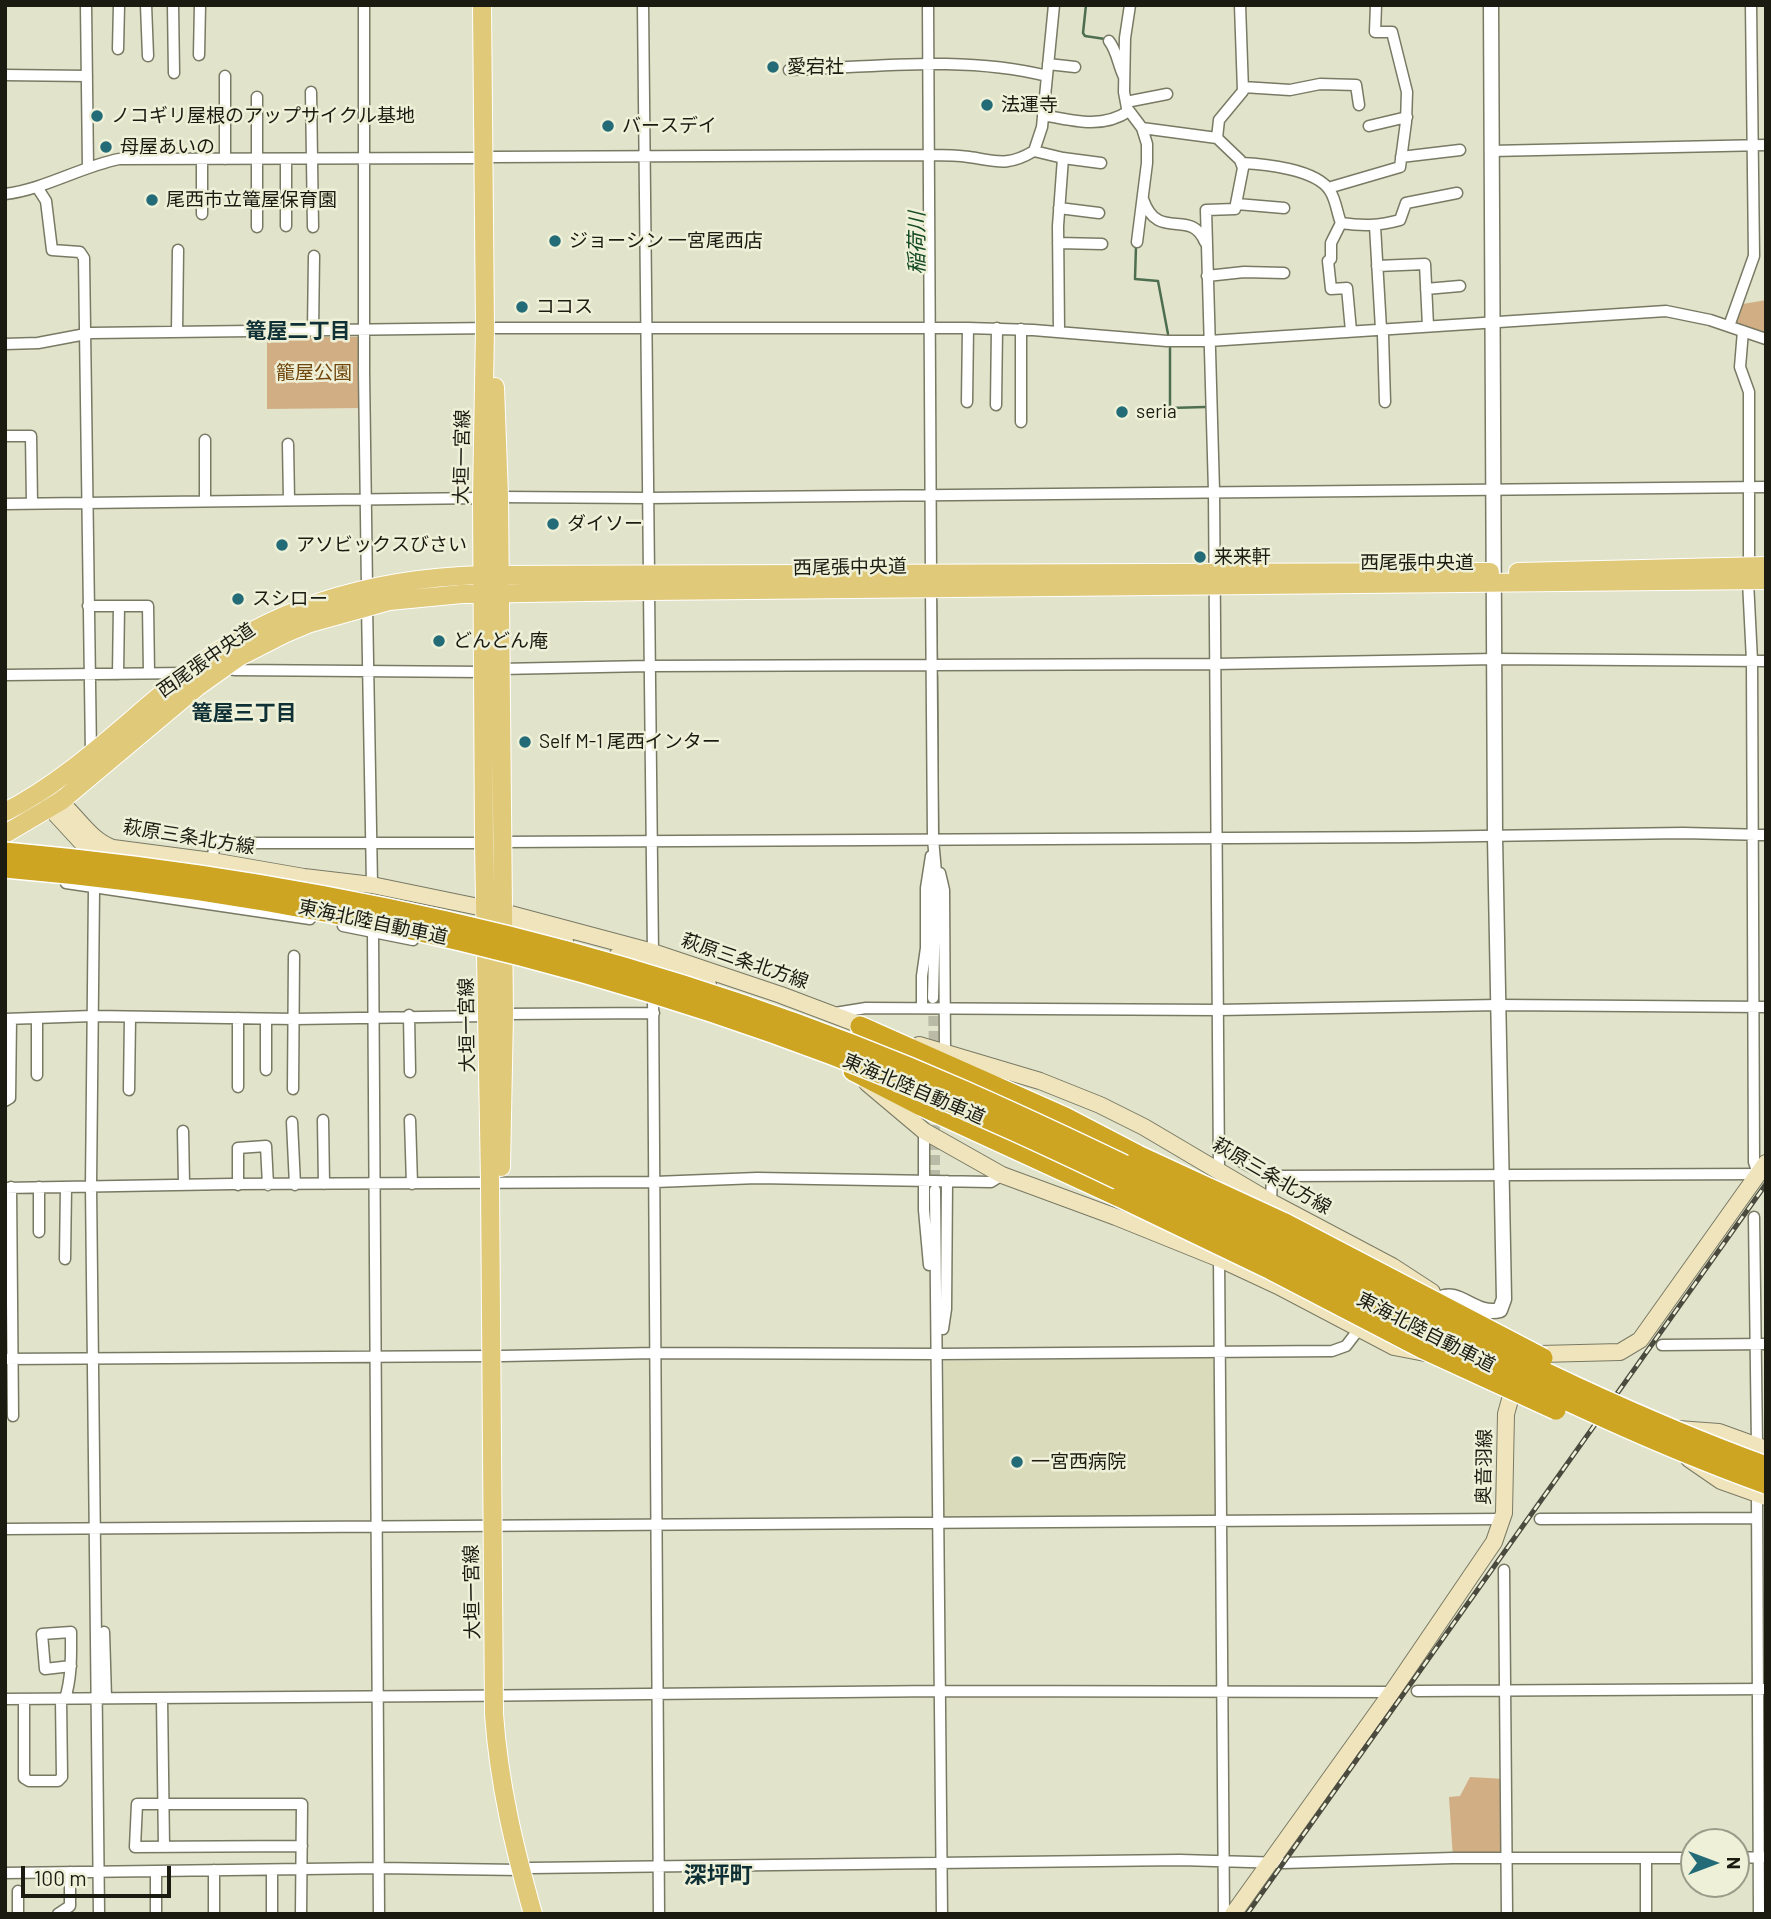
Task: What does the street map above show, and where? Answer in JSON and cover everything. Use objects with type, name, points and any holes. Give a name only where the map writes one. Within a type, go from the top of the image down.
[{"type":"highway","name":"東海北陸自動車道","points":[[5,852],[201,874],[408,912],[548,946],[755,1010],[889,1060],[1019,1115],[1584,1392],[1680,1433],[1764,1456]]},
{"type":"highway","name":"東海北陸自動車道","points":[[5,868],[198,889],[403,927],[542,961],[684,1002],[755,1026],[884,1075],[1013,1130],[1184,1211],[1565,1401],[1696,1457],[1763,1492]]},
{"type":"highway","points":[[860,1026],[1065,1117],[1138,1155],[1283,1222],[1639,1408],[1764,1456]]},
{"type":"highway","points":[[852,1070],[919,1105],[1119,1196],[1271,1270],[1490,1381],[1579,1419],[1696,1457]]},
{"type":"main road","name":"大垣一宮線","points":[[482,5],[488,158]]},
{"type":"main road","name":"大垣一宮線","points":[[491,5],[488,158],[490,594],[496,1015],[499,1697],[533,1914]]},
{"type":"main road","name":"西尾張中央道","points":[[5,834],[56,805],[186,696],[230,664],[284,634],[367,597],[427,578],[490,575],[649,583],[1494,578],[1757,573]]},
{"type":"main road","name":"西尾張中央道","points":[[5,812],[45,790],[188,673],[233,642],[279,618],[331,598],[490,594],[649,583]]},
{"type":"main road","name":"萩原三条北方線","points":[[45,790],[86,847],[100,855],[494,916]]},
{"type":"main road","name":"萩原三条北方線","points":[[56,805],[105,845],[121,850],[372,885],[653,959],[1040,1081],[1100,1105],[1144,1127],[1271,1202],[1392,1266],[1425,1287],[1496,1353],[1520,1370]]},
{"type":"main road","name":"萩原三条北方線","points":[[653,959],[748,1003],[791,1028],[852,1070],[924,1131],[1002,1175],[1220,1259],[1407,1351],[1481,1358],[1520,1370],[1637,1424],[1664,1440],[1711,1475],[1763,1492]]},
{"type":"main road","points":[[1520,1370],[1540,1354],[1620,1352],[1640,1340],[1763,1170]]},
{"type":"main road","name":"奥音羽線","points":[[1233,1914],[1392,1692],[1500,1532],[1503,1519],[1506,1414],[1520,1370]]},
{"type":"main road","name":"萩原三条北方線","points":[[1637,1424],[1665,1429],[1719,1432],[1764,1456]]},
{"type":"main road","name":"大垣一宮線","points":[[526,1869],[543,1914]]},
{"type":"street","points":[[86,5],[88,168]]},
{"type":"street","points":[[118,49],[119,5]]},
{"type":"street","points":[[146,5],[148,56]]},
{"type":"street","points":[[173,5],[174,73]]},
{"type":"street","points":[[199,55],[200,5]]},
{"type":"street","points":[[363,5],[364,330],[372,885]]},
{"type":"street","points":[[643,5],[655,1182],[659,1914]]},
{"type":"street","points":[[928,5],[931,664],[933,839],[936,872],[933,999]]},
{"type":"street","points":[[5,194],[37,187],[119,159],[929,155],[1016,161],[1034,151],[1042,127],[1054,5]]},
{"type":"street","points":[[1130,5],[1125,38],[1128,106],[1142,128],[1147,144],[1137,242]]},
{"type":"street","points":[[1217,138],[1219,120],[1243,91],[1240,5]]},
{"type":"street","points":[[1328,188],[1399,167],[1407,92],[1392,32],[1375,32],[1376,5]]},
{"type":"street","points":[[1439,1299],[1453,1296],[1485,1312],[1500,1310],[1504,1299],[1494,836],[1491,5]]},
{"type":"street","points":[[1729,326],[1754,256],[1751,5]]},
{"type":"street","points":[[1109,41],[1114,47],[1118,65],[1125,78]]},
{"type":"street","points":[[1048,64],[1075,67]]},
{"type":"street","points":[[789,70],[996,66],[1047,76]]},
{"type":"street","points":[[5,75],[87,76]]},
{"type":"street","points":[[225,76],[225,159]]},
{"type":"street","points":[[1243,87],[1290,90],[1320,84],[1356,85],[1359,105]]},
{"type":"street","points":[[311,92],[313,227]]},
{"type":"street","points":[[1043,115],[1093,123],[1106,122],[1128,106],[1167,94]]},
{"type":"street","points":[[257,97],[257,227]]},
{"type":"street","points":[[1368,127],[1406,117]]},
{"type":"street","points":[[1142,128],[1217,138],[1243,168],[1235,209],[1206,209],[1216,664],[1224,1914]]},
{"type":"street","points":[[1491,151],[1766,145]]},
{"type":"street","points":[[1401,157],[1460,150]]},
{"type":"street","points":[[1034,151],[1101,163]]},
{"type":"street","points":[[1059,331],[1058,243],[1063,158]]},
{"type":"street","points":[[202,159],[202,214]]},
{"type":"street","points":[[286,159],[286,226]]},
{"type":"street","points":[[1241,163],[1304,173],[1324,183],[1328,188],[1341,223],[1331,243],[1331,258],[1328,261],[1331,289],[1347,288],[1351,331]]},
{"type":"street","points":[[37,187],[46,201],[52,250],[80,252],[84,258],[90,754]]},
{"type":"street","points":[[1341,223],[1375,226],[1400,220],[1406,203],[1457,193]]},
{"type":"street","points":[[1143,199],[1156,220],[1201,230],[1206,245]]},
{"type":"street","points":[[1237,204],[1284,208]]},
{"type":"street","points":[[1059,208],[1099,213]]},
{"type":"street","points":[[1375,226],[1385,402]]},
{"type":"street","points":[[1058,243],[1102,244]]},
{"type":"street","points":[[177,332],[178,250]]},
{"type":"street","points":[[313,331],[314,256]]},
{"type":"street","points":[[1377,266],[1425,264],[1428,326]]},
{"type":"street","points":[[1207,276],[1244,272],[1284,273]]},
{"type":"street","points":[[1426,289],[1460,286]]},
{"type":"street","points":[[5,344],[38,343],[85,334],[489,328],[997,328],[1167,341],[1209,341],[1666,311],[1710,320],[1766,339]]},
{"type":"street","points":[[967,402],[968,328]]},
{"type":"street","points":[[996,405],[997,328]]},
{"type":"street","points":[[1021,329],[1021,422]]},
{"type":"street","points":[[1742,331],[1740,367],[1749,392],[1748,487],[1757,573],[1752,661],[1752,835],[1760,1007],[1754,1162],[1763,1170]]},
{"type":"street","points":[[5,436],[31,436],[32,503]]},
{"type":"street","points":[[205,440],[205,501]]},
{"type":"street","points":[[288,444],[289,500]]},
{"type":"street","points":[[5,503],[1766,486]]},
{"type":"street","points":[[88,606],[148,606],[149,673]]},
{"type":"street","points":[[118,674],[119,606]]},
{"type":"street","points":[[230,664],[234,670],[369,671],[1494,659],[1766,661]]},
{"type":"street","points":[[5,675],[188,673]]},
{"type":"street","points":[[212,861],[215,843],[1683,833],[1766,835]]},
{"type":"street","points":[[922,1008],[926,888],[933,839]]},
{"type":"street","points":[[933,839],[944,890],[946,1052]]},
{"type":"street","points":[[5,879],[42,878],[94,888],[202,902],[314,920],[450,949]]},
{"type":"street","points":[[94,888],[91,1186],[94,1528],[101,1698]]},
{"type":"street","points":[[314,920],[320,890]]},
{"type":"street","points":[[373,932],[380,1914]]},
{"type":"street","points":[[293,1089],[295,956]]},
{"type":"street","points":[[830,1014],[866,1008],[1218,1010],[1499,1005],[1760,1007]]},
{"type":"street","points":[[5,1101],[10,1098],[8,1019],[93,1016],[295,1019],[653,1013]]},
{"type":"street","points":[[409,1015],[410,1072]]},
{"type":"street","points":[[129,1090],[130,1017]]},
{"type":"street","points":[[37,1018],[37,1075]]},
{"type":"street","points":[[238,1018],[238,1087]]},
{"type":"street","points":[[266,1018],[266,1070]]},
{"type":"street","points":[[323,1120],[324,1184]]},
{"type":"street","points":[[410,1120],[412,1184]]},
{"type":"street","points":[[292,1122],[295,1185]]},
{"type":"street","points":[[183,1130],[184,1184]]},
{"type":"street","points":[[924,1131],[923,1181],[931,1299],[938,1354]]},
{"type":"street","points":[[238,1185],[238,1148],[266,1146],[268,1185]]},
{"type":"street","points":[[1219,1147],[1251,1168],[1272,1175],[1763,1170]]},
{"type":"street","points":[[13,1416],[9,1359],[8,1188],[184,1184],[655,1182],[757,1178],[992,1182],[1002,1175]]},
{"type":"street","points":[[1271,1202],[1272,1175]]},
{"type":"street","points":[[938,1354],[946,1309],[947,1181]]},
{"type":"street","points":[[65,1259],[66,1186]]},
{"type":"street","points":[[39,1187],[39,1233]]},
{"type":"street","points":[[935,1190],[942,1914]]},
{"type":"street","points":[[1754,1217],[1764,1456],[1763,1492],[1756,1518],[1761,1689],[1762,1857],[1759,1914]]},
{"type":"street","points":[[9,1359],[1340,1350],[1353,1340],[1392,1266]]},
{"type":"street","points":[[1661,1345],[1760,1344]]},
{"type":"street","points":[[1540,1519],[1756,1518]]},
{"type":"street","points":[[5,1529],[1503,1519]]},
{"type":"street","points":[[1504,1570],[1507,1914]]},
{"type":"street","points":[[99,1914],[104,1632]]},
{"type":"street","points":[[24,1699],[24,1778],[29,1781],[58,1781],[62,1777],[63,1699],[71,1680],[71,1666]]},
{"type":"street","points":[[1417,1691],[1761,1689]]},
{"type":"street","points":[[5,1699],[499,1697],[940,1691],[1392,1692]]},
{"type":"street","points":[[162,1698],[164,1847]]},
{"type":"street","points":[[301,1914],[302,1871],[302,1846],[302,1804],[136,1804],[135,1847],[302,1846]]},
{"type":"street","points":[[1646,1858],[1646,1914]]},
{"type":"street","points":[[5,1873],[1680,1858]]},
{"type":"street","points":[[214,1870],[214,1914]]},
{"type":"street","points":[[272,1870],[272,1914]]},
{"type":"street","points":[[156,1871],[156,1914]]},
{"type":"street","points":[[58,1914],[70,1906],[70,1872]]},
{"type":"street","points":[[18,1891],[18,1914]]},
{"type":"shaded area","points":[[1215,1358],[1217,1517],[943,1519],[944,1361]]},
{"type":"green space","points":[[1766,300],[1766,338],[1729,326],[1737,305]]},
{"type":"green space","name":"籠屋公園","points":[[267,337],[361,337],[360,408],[267,409]]},
{"type":"green space","points":[[1470,1777],[1505,1779],[1506,1858],[1453,1858],[1449,1797],[1460,1796]]},
{"type":"waterway","points":[[1086,5],[1083,33],[1085,36],[1105,39]]},
{"type":"waterway","points":[[1136,246],[1135,279],[1158,281],[1168,334]]},
{"type":"waterway","points":[[1170,348],[1170,408],[1205,407]]},
{"type":"waterway","name":"稲荷川","points":[[936,601],[937,662]]},
{"type":"waterway","name":"稲荷川","points":[[937,675],[938,834]]},
{"type":"tunnel","points":[[933,1001],[934,1055]]},
{"type":"tunnel","points":[[935,1110],[935,1188]]},
{"type":"railway","points":[[1247,1914],[1766,1184]]},
{"type":"place","name":"愛宕社","points":[[773,67]]},
{"type":"place","name":"法運寺","points":[[987,105]]},
{"type":"place","name":"ノコギリ屋根のアップサイクル基地","points":[[97,116]]},
{"type":"place","name":"バースデイ","points":[[608,126]]},
{"type":"place","name":"母屋あいの","points":[[106,147]]},
{"type":"place","name":"尾西市立篭屋保育園","points":[[152,200]]},
{"type":"place","name":"ジョーシン 一宮尾西店","points":[[555,241]]},
{"type":"place","name":"ココス","points":[[522,307]]},
{"type":"place","name":"seria","points":[[1122,412]]},
{"type":"place","name":"ダイソー","points":[[553,524]]},
{"type":"place","name":"アソビックスびさい","points":[[282,545]]},
{"type":"place","name":"来来軒","points":[[1200,557]]},
{"type":"place","name":"スシロー","points":[[238,599]]},
{"type":"place","name":"どんどん庵","points":[[439,641]]},
{"type":"place","name":"Self M-1 尾西インター","points":[[525,742]]},
{"type":"place","name":"一宮西病院","points":[[1017,1462]]},
{"type":"district","name":"篭屋二丁目","points":[[298,331]]},
{"type":"district","name":"篭屋三丁目","points":[[244,713]]},
{"type":"district","name":"深坪町","points":[[718,1875]]}]
